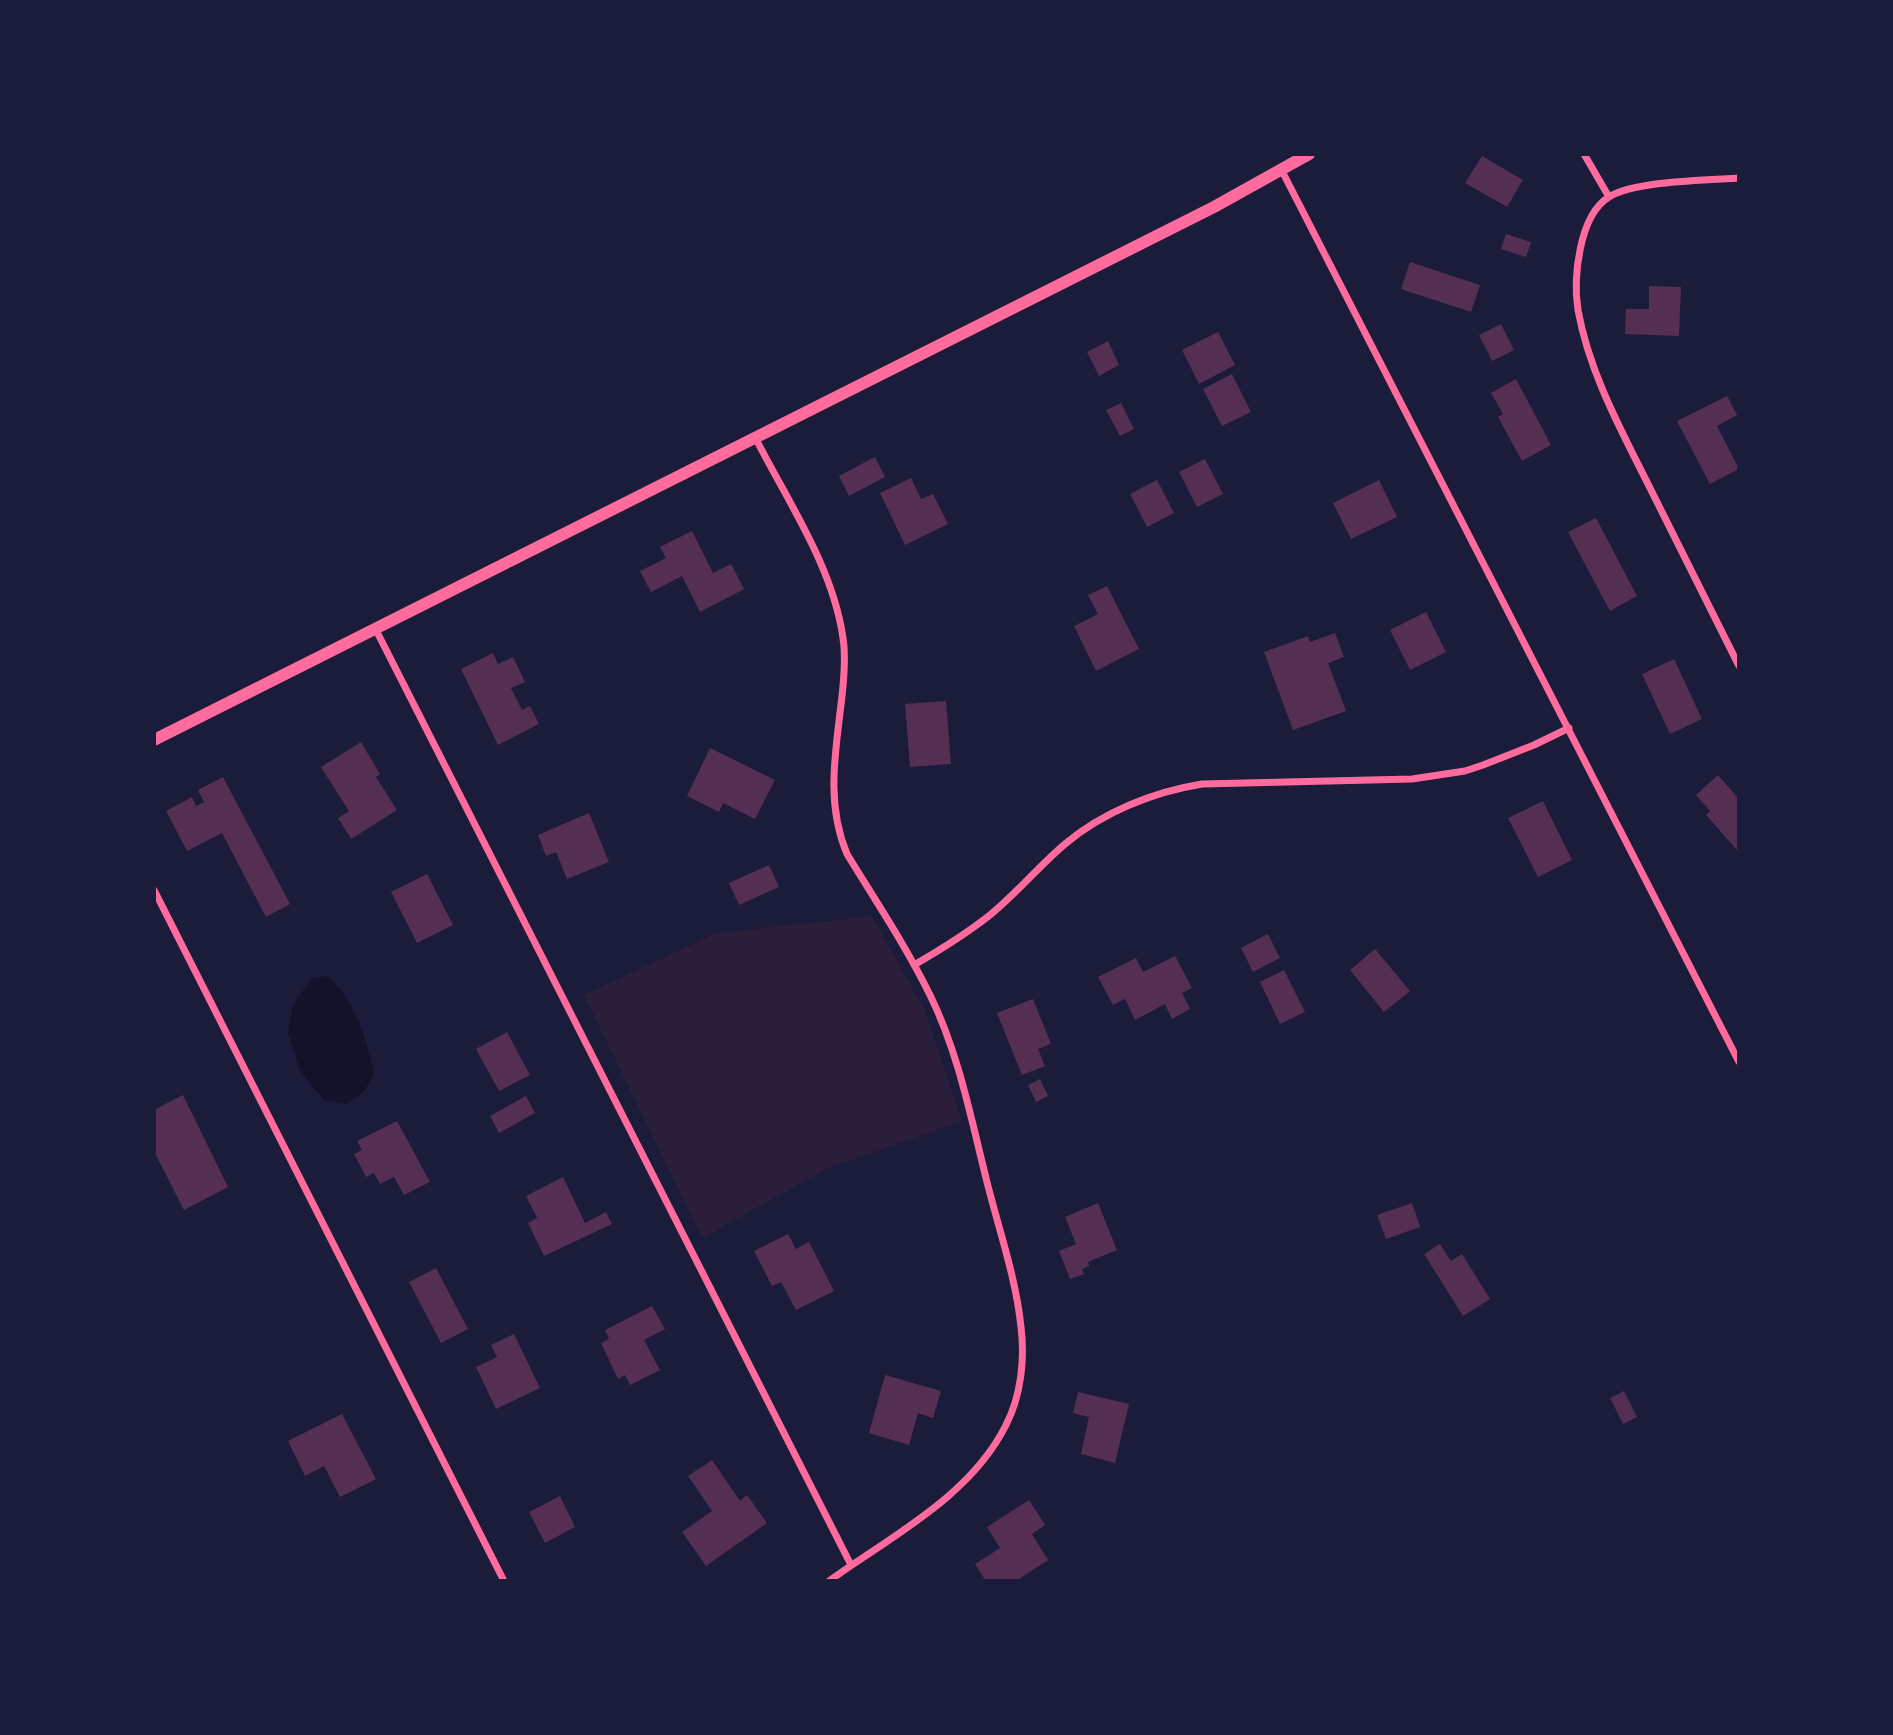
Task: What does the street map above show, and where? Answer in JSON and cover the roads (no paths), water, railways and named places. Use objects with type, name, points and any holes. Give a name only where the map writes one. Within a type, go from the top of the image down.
[{"type":"street","points":[[154,740],[1214,208],[1309,154]]},
{"type":"street","points":[[1584,154],[1609,197]]},
{"type":"street","points":[[1281,169],[1739,1062]]},
{"type":"street","points":[[1739,178],[1646,186],[1620,191],[1609,197],[1598,205],[1589,221],[1579,256],[1576,282],[1578,309],[1589,352],[1611,410],[1739,666]]},
{"type":"street","points":[[756,439],[825,575],[844,639],[844,675],[833,779],[833,804],[838,834],[847,854],[914,965],[945,1028],[964,1086],[1015,1289],[1022,1328],[1022,1367],[1013,1407],[1006,1425],[976,1469],[952,1493],[829,1581]]},
{"type":"street","points":[[375,628],[851,1565]]},
{"type":"street","points":[[914,965],[950,944],[990,915],[1068,842],[1104,818],[1137,802],[1177,788],[1202,784],[1412,779],[1465,771],[1534,746],[1569,728]]},
{"type":"street","points":[[154,890],[504,1581]]}]
